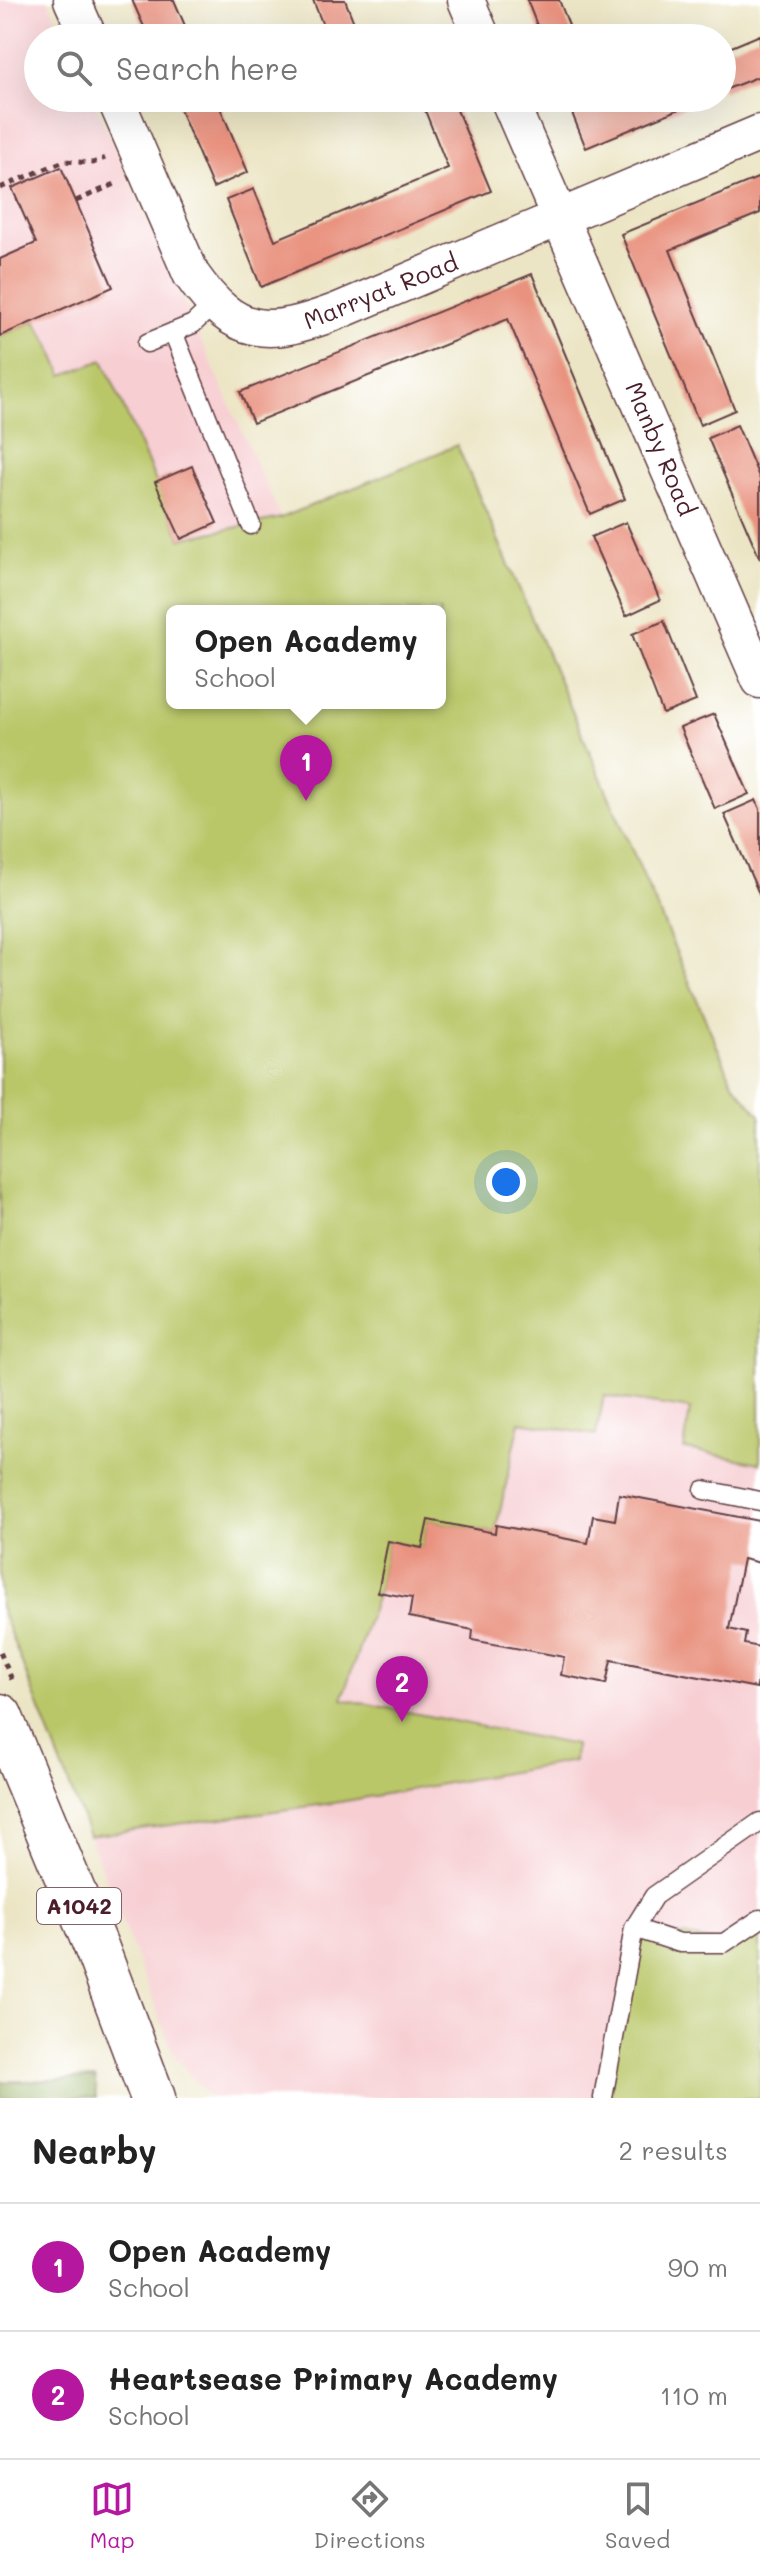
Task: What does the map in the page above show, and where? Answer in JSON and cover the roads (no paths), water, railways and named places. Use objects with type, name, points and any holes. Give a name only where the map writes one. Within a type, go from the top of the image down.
[{"type":"highway","name":"A1042","points":[[0,1716],[97,1949],[153,2098]]},
{"type":"street","points":[[72,0],[83,24]]},
{"type":"street","points":[[466,0],[476,24]]},
{"type":"street","name":"Marryat Road","points":[[121,112],[191,274],[225,315],[249,326],[274,329],[299,326],[760,133]]},
{"type":"street","name":"Manby Road","points":[[514,112],[760,680]]},
{"type":"lane","points":[[147,343],[193,324],[214,304]]},
{"type":"lane","points":[[173,332],[251,525]]},
{"type":"lane","points":[[704,1490],[760,1501]]},
{"type":"lane","points":[[603,2098],[634,1928],[654,1896],[760,1822]]},
{"type":"lane","points":[[634,1928],[680,1943],[724,1943],[760,1919]]},
{"type":"place","name":"Open Academy","points":[[306,801]]},
{"type":"place","name":"Heartsease Primary Academy","points":[[402,1722]]}]
